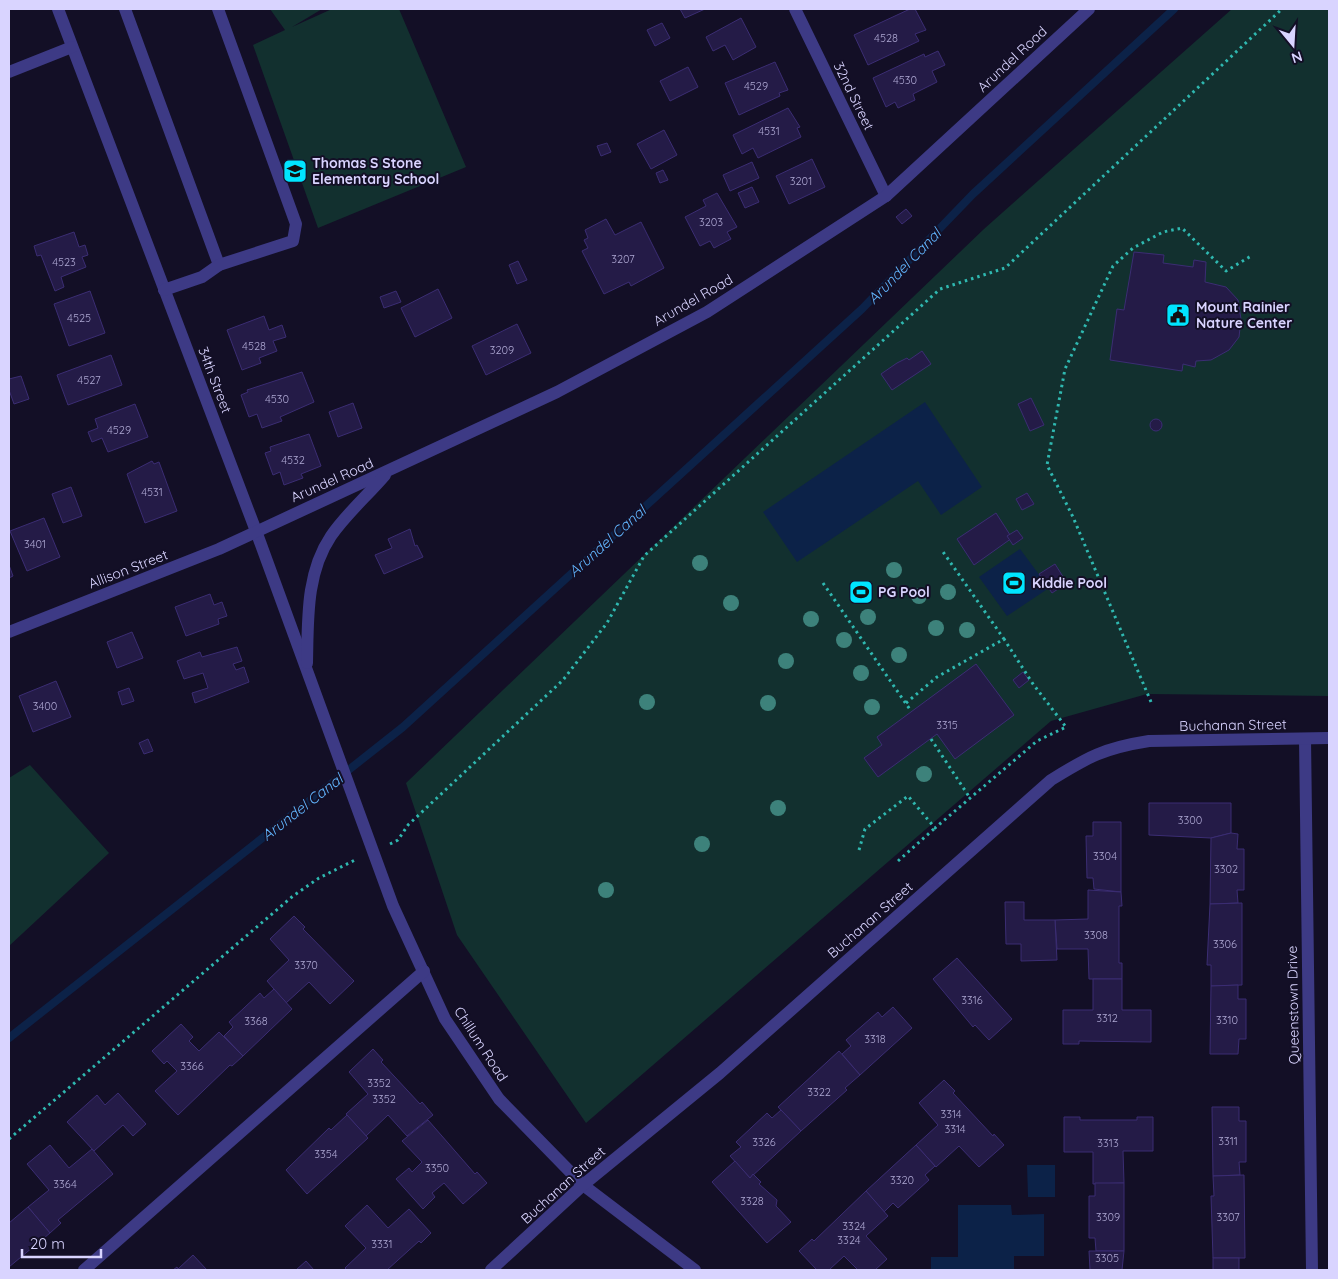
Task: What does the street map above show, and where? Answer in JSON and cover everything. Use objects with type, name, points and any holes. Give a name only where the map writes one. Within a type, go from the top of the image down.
[{"type":"street","name":"34th Street","points":[[58,9],[342,763]]},
{"type":"street","points":[[125,9],[219,265]]},
{"type":"street","points":[[164,290],[202,277],[219,265],[293,241],[296,224],[218,9]]},
{"type":"street","name":"32nd Street","points":[[795,9],[886,196]]},
{"type":"street","name":"Arundel Road","points":[[256,531],[388,472],[557,392],[707,312],[886,196],[1089,9]]},
{"type":"street","points":[[9,72],[72,47]]},
{"type":"street","points":[[307,670],[310,589],[320,554],[332,534],[388,472]]},
{"type":"street","name":"Allison Street","points":[[9,632],[219,549],[256,531]]},
{"type":"street","name":"Buchanan Street","points":[[491,1270],[583,1185],[720,1073],[1059,775],[1092,755],[1119,745],[1149,741],[1329,738]]},
{"type":"street","name":"Queenstown Drive","points":[[1305,739],[1312,1270]]},
{"type":"street","name":"Chillum Road","points":[[342,763],[393,906],[445,1019],[500,1100],[583,1185],[694,1270]]},
{"type":"street","points":[[84,1270],[162,1199],[424,971]]},
{"type":"path","points":[[9,1139],[293,896],[319,878],[398,840],[408,825],[563,680],[607,623],[644,556],[940,289],[1005,268],[1282,9]]},
{"type":"path","points":[[1150,702],[1072,516],[1047,466],[1065,369],[1113,266],[1133,248],[1163,232],[1182,228],[1226,271],[1251,256]]},
{"type":"path","points":[[898,861],[1037,741],[1066,727],[1032,684],[1004,639],[941,549]]},
{"type":"path","points":[[823,583],[912,711]]},
{"type":"path","points":[[906,704],[937,677],[1004,639]]},
{"type":"path","points":[[930,738],[970,798]]},
{"type":"path","points":[[859,850],[864,829],[908,796],[935,828]]},
{"type":"green space","points":[[270,9],[322,9],[292,27],[332,9],[399,9],[466,167],[318,228],[253,45],[285,30]]},
{"type":"green space","points":[[1232,9],[1329,9],[1329,696],[1147,694],[1051,721],[586,1123],[457,935],[406,783],[984,229]]},
{"type":"green space","points":[[30,765],[109,853],[9,946],[9,778]]},
{"type":"water","points":[[925,402],[982,487],[941,515],[918,481],[797,562],[763,512]]},
{"type":"water","name":"Kiddie Pool","points":[[1020,549],[1049,588],[1007,616],[979,577]]},
{"type":"water","points":[[1027,1165],[1055,1165],[1055,1197],[1028,1197]]},
{"type":"water","points":[[958,1205],[1011,1205],[1012,1215],[1044,1214],[1044,1256],[1014,1256],[1014,1270],[931,1270],[931,1257],[958,1257]]},
{"type":"building","points":[[680,9],[705,9],[685,18]]},
{"type":"building","points":[[910,9],[915,9],[926,30],[915,34],[919,41],[868,65],[854,35]]},
{"type":"building","points":[[741,18],[756,47],[733,60],[725,45],[713,51],[706,37]]},
{"type":"building","points":[[662,23],[670,38],[655,46],[647,30]]},
{"type":"building","points":[[938,51],[945,65],[932,71],[937,82],[913,94],[915,100],[898,108],[895,102],[886,107],[873,78],[924,54],[925,57]]},
{"type":"building","points":[[775,62],[788,90],[779,93],[780,96],[739,115],[725,83]]},
{"type":"building","points":[[688,67],[698,87],[670,101],[660,81]]},
{"type":"building","points":[[788,108],[800,127],[797,128],[801,137],[758,158],[753,148],[742,154],[733,135]]},
{"type":"building","points":[[664,130],[677,155],[651,169],[637,144]]},
{"type":"building","points":[[607,143],[611,152],[601,156],[597,146]]},
{"type":"building","points":[[812,159],[825,187],[789,204],[776,176]]},
{"type":"building","points":[[752,162],[759,178],[730,191],[723,175]]},
{"type":"building","points":[[663,170],[668,180],[660,183],[656,173]]},
{"type":"building","points":[[752,187],[759,202],[745,208],[738,193]]},
{"type":"building","points":[[717,193],[737,227],[727,232],[731,239],[714,248],[710,241],[700,246],[685,217],[706,206],[703,200]]},
{"type":"building","points":[[906,209],[912,216],[902,224],[896,217]]},
{"type":"building","points":[[606,219],[615,235],[641,222],[664,268],[631,286],[629,282],[604,294],[582,251],[588,248],[584,240],[588,238],[585,230]]},
{"type":"building","points":[[74,232],[79,247],[85,245],[88,255],[82,257],[86,267],[61,277],[64,287],[55,291],[41,255],[37,256],[34,246]]},
{"type":"building","name":"Mount Rainier Nature Center","points":[[1134,252],[1164,255],[1163,263],[1193,267],[1194,260],[1206,262],[1205,282],[1226,287],[1238,300],[1241,319],[1239,337],[1229,350],[1211,360],[1196,361],[1195,367],[1183,364],[1182,371],[1110,360],[1117,309],[1124,310]]},
{"type":"building","points":[[518,261],[527,280],[517,284],[509,265]]},
{"type":"building","points":[[438,289],[452,318],[415,337],[401,308]]},
{"type":"building","points":[[90,291],[105,333],[69,346],[54,304]]},
{"type":"building","points":[[396,291],[401,302],[384,308],[380,297]]},
{"type":"building","points":[[264,316],[269,330],[282,325],[286,337],[273,341],[277,351],[259,358],[261,363],[242,370],[227,330]]},
{"type":"building","points":[[517,324],[531,353],[486,375],[472,346]]},
{"type":"building","points":[[922,351],[931,364],[892,390],[881,374],[897,363],[907,358],[909,360]]},
{"type":"building","points":[[111,355],[122,385],[68,405],[57,375]]},
{"type":"building","points":[[302,372],[314,402],[280,417],[282,421],[262,428],[257,414],[249,417],[241,395],[248,392],[247,390]]},
{"type":"building","points":[[21,376],[29,399],[14,404],[9,390],[9,379]]},
{"type":"building","points":[[1031,398],[1044,425],[1030,431],[1018,404]]},
{"type":"building","points":[[353,403],[362,428],[338,437],[329,412]]},
{"type":"building","points":[[135,404],[148,437],[108,452],[102,438],[92,442],[88,432],[98,428],[95,419]]},
{"type":"building","points":[[1158,419],[1161,420],[1161,430],[1154,431],[1151,430],[1150,423],[1151,420]]},
{"type":"building","points":[[309,434],[321,466],[301,474],[303,478],[284,485],[280,472],[273,475],[265,453],[271,451],[270,447]]},
{"type":"building","points":[[152,461],[154,464],[159,462],[177,511],[145,523],[127,474]]},
{"type":"building","points":[[71,487],[82,516],[63,523],[52,494]]},
{"type":"building","points":[[1027,493],[1034,504],[1022,510],[1016,499]]},
{"type":"building","points":[[996,513],[1012,538],[974,565],[957,539]]},
{"type":"building","points":[[44,518],[60,557],[27,571],[10,531]]},
{"type":"building","points":[[410,529],[415,546],[417,545],[423,557],[384,574],[375,555],[392,548],[388,539]]},
{"type":"building","points":[[1017,530],[1023,538],[1013,545],[1007,536]]},
{"type":"building","points":[[1055,564],[1067,583],[1052,593],[1039,574]]},
{"type":"building","points":[[9,565],[13,576],[9,578]]},
{"type":"building","points":[[210,594],[214,605],[222,602],[227,616],[218,619],[219,624],[186,636],[175,607]]},
{"type":"building","points":[[132,632],[143,658],[117,668],[107,642]]},
{"type":"building","points":[[237,647],[242,661],[233,664],[236,670],[244,667],[249,682],[195,703],[192,693],[208,688],[203,673],[184,679],[177,661],[200,652],[202,657]]},
{"type":"building","points":[[976,664],[1014,715],[955,759],[937,734],[878,777],[864,758],[882,745],[877,737]]},
{"type":"building","points":[[1023,672],[1029,680],[1019,688],[1013,680]]},
{"type":"building","points":[[56,681],[71,717],[33,732],[19,696]]},
{"type":"building","points":[[129,688],[134,701],[122,705],[118,692]]},
{"type":"building","points":[[148,739],[153,751],[144,754],[139,743]]},
{"type":"building","points":[[1149,803],[1231,803],[1231,833],[1211,838],[1149,835]]},
{"type":"building","points":[[1093,822],[1121,822],[1121,892],[1094,889],[1093,878],[1087,878],[1086,836],[1093,836]]},
{"type":"building","points":[[1231,833],[1238,834],[1237,849],[1244,849],[1244,890],[1237,890],[1238,903],[1210,904],[1211,838]]},
{"type":"building","points":[[1088,890],[1121,892],[1122,906],[1119,906],[1119,963],[1122,963],[1122,979],[1089,979],[1088,949],[1057,949],[1055,920],[1088,919]]},
{"type":"building","points":[[1005,902],[1024,902],[1024,920],[1055,920],[1057,960],[1021,961],[1021,944],[1006,944]]},
{"type":"building","points":[[1242,903],[1242,985],[1211,986],[1211,965],[1207,965],[1210,904]]},
{"type":"building","points":[[294,916],[305,927],[303,929],[354,981],[330,1004],[309,982],[286,1003],[267,981],[289,960],[270,939]]},
{"type":"building","points":[[957,958],[1012,1019],[989,1040],[975,1025],[973,1027],[933,979]]},
{"type":"building","points":[[1093,979],[1122,979],[1122,1010],[1151,1010],[1151,1042],[1079,1041],[1079,1044],[1063,1044],[1063,1010],[1093,1010]]},
{"type":"building","points":[[1238,985],[1238,999],[1246,999],[1246,1039],[1239,1039],[1238,1054],[1210,1054],[1211,986]]},
{"type":"building","points":[[274,989],[292,1009],[243,1056],[224,1036],[233,1027],[229,1022],[260,993],[264,998]]},
{"type":"building","points":[[893,1007],[912,1028],[860,1075],[842,1054],[851,1046],[846,1040],[878,1012],[882,1017]]},
{"type":"building","points":[[181,1024],[193,1037],[189,1041],[199,1051],[219,1032],[243,1056],[232,1066],[230,1065],[178,1115],[155,1091],[177,1071],[167,1061],[164,1064],[152,1051]]},
{"type":"building","points":[[373,1049],[383,1060],[381,1062],[420,1104],[422,1102],[433,1115],[407,1136],[388,1115],[366,1136],[346,1114],[368,1094],[349,1072]]},
{"type":"building","points":[[839,1051],[860,1075],[845,1088],[847,1090],[801,1131],[778,1107]]},
{"type":"building","points":[[944,1080],[955,1091],[953,1093],[993,1136],[994,1134],[1004,1145],[979,1167],[959,1146],[936,1167],[916,1145],[938,1125],[919,1103]]},
{"type":"building","points":[[118,1093],[146,1124],[133,1136],[123,1125],[94,1151],[67,1122],[97,1095],[105,1105]]},
{"type":"building","points":[[1212,1107],[1239,1107],[1239,1121],[1246,1121],[1246,1162],[1239,1162],[1240,1175],[1213,1176]]},
{"type":"building","points":[[781,1110],[801,1131],[750,1178],[730,1156],[741,1147],[736,1142],[767,1113],[772,1118]]},
{"type":"building","points":[[347,1115],[368,1138],[307,1194],[286,1170],[329,1128],[331,1130]]},
{"type":"building","points":[[1064,1117],[1080,1117],[1080,1120],[1137,1120],[1137,1117],[1153,1117],[1153,1151],[1123,1151],[1124,1183],[1093,1184],[1093,1152],[1064,1152]]},
{"type":"building","points":[[428,1120],[475,1174],[477,1172],[487,1183],[463,1204],[444,1183],[432,1193],[435,1197],[423,1209],[396,1179],[409,1168],[412,1172],[422,1162],[402,1141]]},
{"type":"building","points":[[50,1145],[69,1168],[92,1149],[113,1174],[58,1220],[61,1223],[50,1233],[28,1207],[49,1190],[27,1164]]},
{"type":"building","points":[[916,1145],[935,1166],[925,1175],[929,1180],[898,1208],[893,1203],[884,1212],[866,1191]]},
{"type":"building","points":[[735,1161],[750,1178],[753,1174],[761,1182],[759,1184],[777,1200],[776,1206],[791,1222],[767,1243],[712,1182]]},
{"type":"building","points":[[1244,1175],[1245,1258],[1213,1258],[1211,1196],[1214,1196],[1213,1176]]},
{"type":"building","points":[[1095,1183],[1124,1183],[1124,1251],[1096,1251],[1095,1238],[1089,1238],[1089,1196],[1095,1196]]},
{"type":"building","points":[[866,1191],[888,1216],[866,1236],[887,1259],[875,1270],[858,1270],[844,1256],[829,1270],[817,1270],[799,1251],[812,1239],[814,1241]]},
{"type":"building","points":[[367,1205],[388,1228],[409,1209],[431,1233],[421,1243],[419,1241],[387,1270],[347,1270],[345,1268],[366,1248],[345,1226]]},
{"type":"building","points":[[28,1207],[50,1233],[9,1267],[9,1223]]},
{"type":"building","points":[[1089,1251],[1124,1251],[1122,1270],[1090,1270]]},
{"type":"building","points":[[193,1255],[207,1270],[173,1270],[177,1267],[178,1269]]},
{"type":"building","points":[[1213,1258],[1239,1258],[1239,1270],[1213,1270]]},
{"type":"building","points":[[306,1261],[314,1270],[296,1270]]},
{"type":"waterway","name":"Arundel Canal","points":[[9,1038],[403,727],[862,309],[973,194],[1174,9]]},
{"type":"place","name":"Thomas S Stone Elementary School","points":[[295,171]]},
{"type":"place","name":"Mount Rainier Nature Center","points":[[1178,315]]},
{"type":"place","name":"Kiddie Pool","points":[[1014,583]]},
{"type":"place","name":"PG Pool","points":[[861,592]]}]
